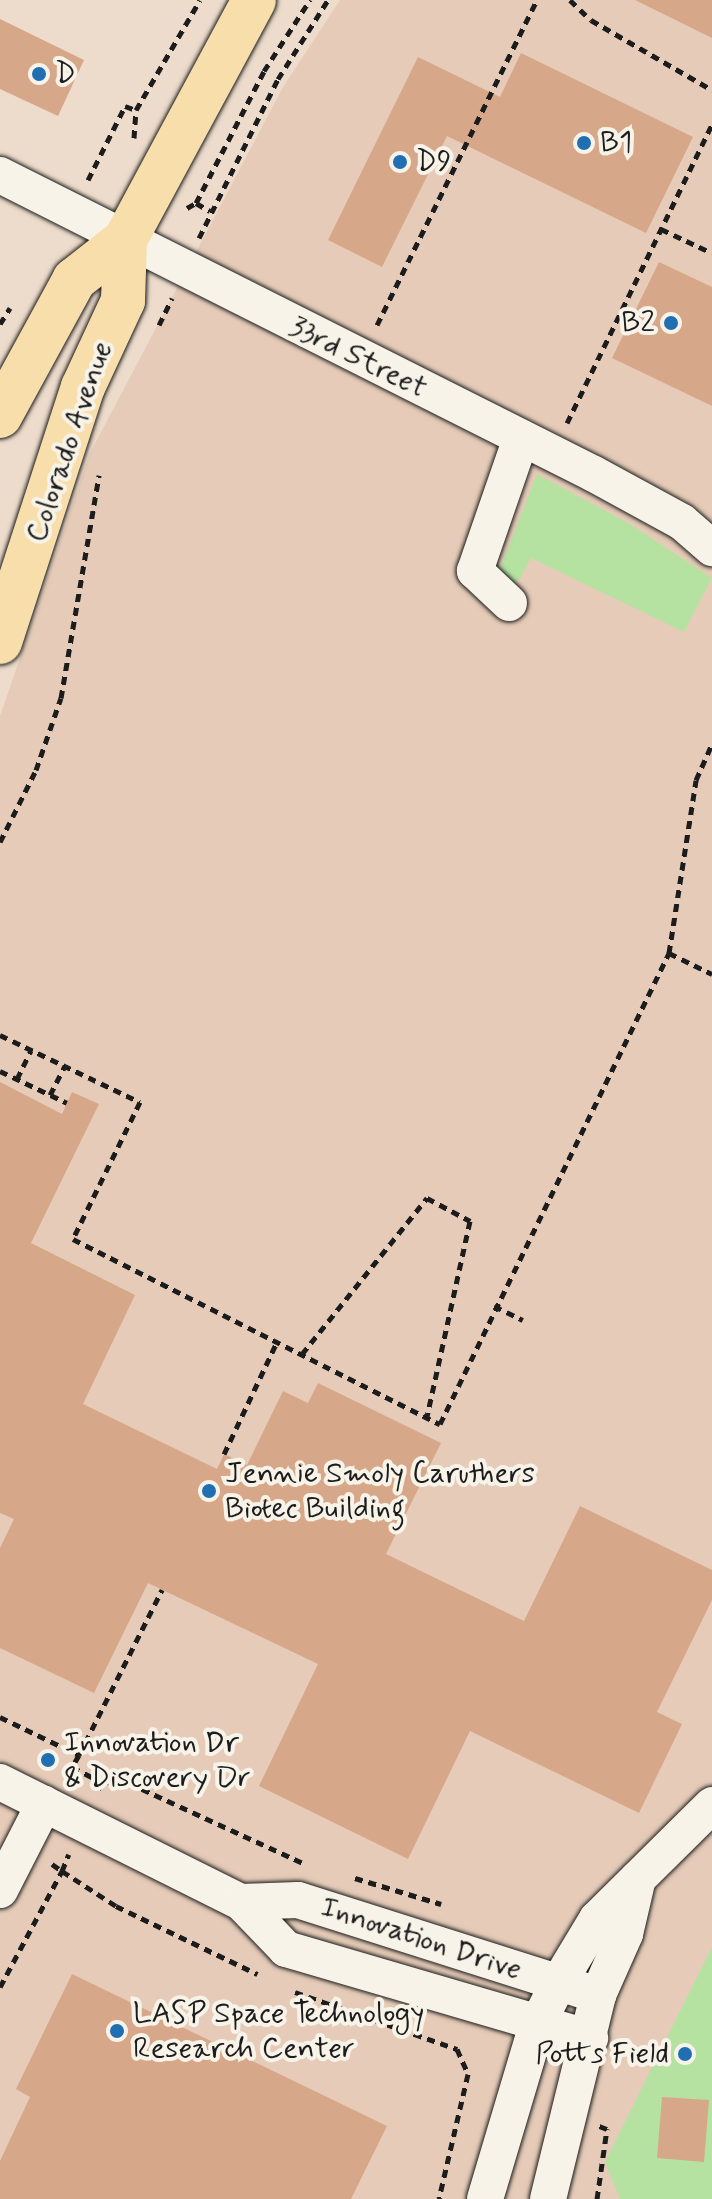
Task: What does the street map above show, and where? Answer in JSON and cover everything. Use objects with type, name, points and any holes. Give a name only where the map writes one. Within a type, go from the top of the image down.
[{"type":"main road","name":"Colorado Avenue","points":[[0,416],[74,280],[125,240],[254,0]]},
{"type":"main road","name":"Colorado Avenue","points":[[0,642],[83,387],[123,301],[125,240]]},
{"type":"street","name":"33rd Street","points":[[0,175],[536,445],[682,522],[712,548]]},
{"type":"street","points":[[509,603],[475,571],[536,445]]},
{"type":"street","name":"Innovation Drive","points":[[0,1782],[241,1902],[286,1949],[537,2025],[590,2038]]},
{"type":"street","points":[[0,1890],[44,1804]]},
{"type":"street","points":[[485,2199],[537,2025],[559,1982],[597,1919],[712,1805]]},
{"type":"street","points":[[548,2199],[590,2038],[598,1995],[625,1934],[639,1876]]},
{"type":"street","name":"Innovation Drive","points":[[241,1902],[298,1900],[598,1995]]},
{"type":"path","points":[[136,110],[200,0]]},
{"type":"path","points":[[310,0],[264,71],[196,203],[210,211],[278,79],[328,0]]},
{"type":"path","points":[[373,334],[537,0]]},
{"type":"path","points":[[570,0],[591,20],[712,90]]},
{"type":"path","points":[[536,445],[661,229],[712,125]]},
{"type":"path","points":[[661,229],[712,253]]},
{"type":"path","points":[[152,340],[186,271]]},
{"type":"path","points":[[0,842],[36,770],[61,698],[101,466]]},
{"type":"path","points":[[0,1035],[140,1102],[73,1239],[440,1424],[494,1306],[669,953],[696,780],[712,744]]},
{"type":"path","points":[[669,953],[712,974]]},
{"type":"path","points":[[17,1079],[31,1050]]},
{"type":"path","points":[[50,1095],[65,1066]]},
{"type":"path","points":[[0,1071],[67,1103]]},
{"type":"path","points":[[302,1354],[427,1198],[470,1221],[427,1416]]},
{"type":"path","points":[[494,1306],[523,1320]]},
{"type":"path","points":[[224,1454],[277,1342]]},
{"type":"path","points":[[79,1755],[162,1590]]},
{"type":"path","points":[[102,1782],[129,1783],[307,1864]]},
{"type":"path","points":[[0,1987],[62,1871],[116,1906],[264,1977]]},
{"type":"path","points":[[350,1876],[394,1887]]},
{"type":"path","points":[[292,1990],[457,2049],[468,2074],[439,2199]]},
{"type":"shaded area","points":[[340,0],[712,0],[712,2199],[0,2199],[0,716],[90,453],[283,87]]},
{"type":"green space","points":[[537,474],[630,524],[712,578],[684,632],[531,558],[519,580],[513,583],[498,574]]},
{"type":"green space","name":"Potts Field","points":[[712,1947],[712,2199],[620,2199],[605,2162]]},
{"type":"building","points":[[635,0],[712,0],[712,38]]},
{"type":"building","name":"D","points":[[0,19],[84,60],[58,116],[0,89]]},
{"type":"building","points":[[521,53],[693,137],[646,233],[447,136],[382,267],[328,240],[418,57],[500,97]]},
{"type":"building","name":"B2","points":[[659,262],[712,287],[712,406],[612,358]]},
{"type":"building","name":"Jennie Smoly Caruthers Biotec Building","points":[[0,1082],[62,1114],[72,1092],[99,1104],[31,1243],[135,1295],[83,1404],[217,1469],[224,1454],[247,1465],[283,1391],[308,1403],[318,1383],[441,1443],[386,1554],[524,1621],[580,1506],[712,1570],[712,1600],[657,1712],[682,1724],[639,1813],[470,1731],[408,1859],[259,1786],[318,1664],[148,1583],[94,1693],[0,1648],[0,1548],[14,1519],[0,1513]]},
{"type":"building","name":"LASP Space Technology Research Center","points":[[72,1974],[387,2126],[351,2199],[0,2199],[0,2161],[30,2097],[16,2089]]},
{"type":"building","points":[[662,2097],[709,2100],[704,2162],[657,2158]]},
{"type":"place","name":"D","points":[[39,74]]},
{"type":"place","name":"B1","points":[[584,143]]},
{"type":"place","name":"D9","points":[[400,162]]},
{"type":"place","name":"B2","points":[[671,323]]},
{"type":"place","name":"Jennie Smoly Caruthers Biotec Building","points":[[209,1491]]},
{"type":"place","name":"Innovation Dr & Discovery Dr","points":[[48,1760]]},
{"type":"place","name":"LASP Space Technology Research Center","points":[[117,2031]]},
{"type":"place","name":"Potts Field","points":[[685,2054]]}]
